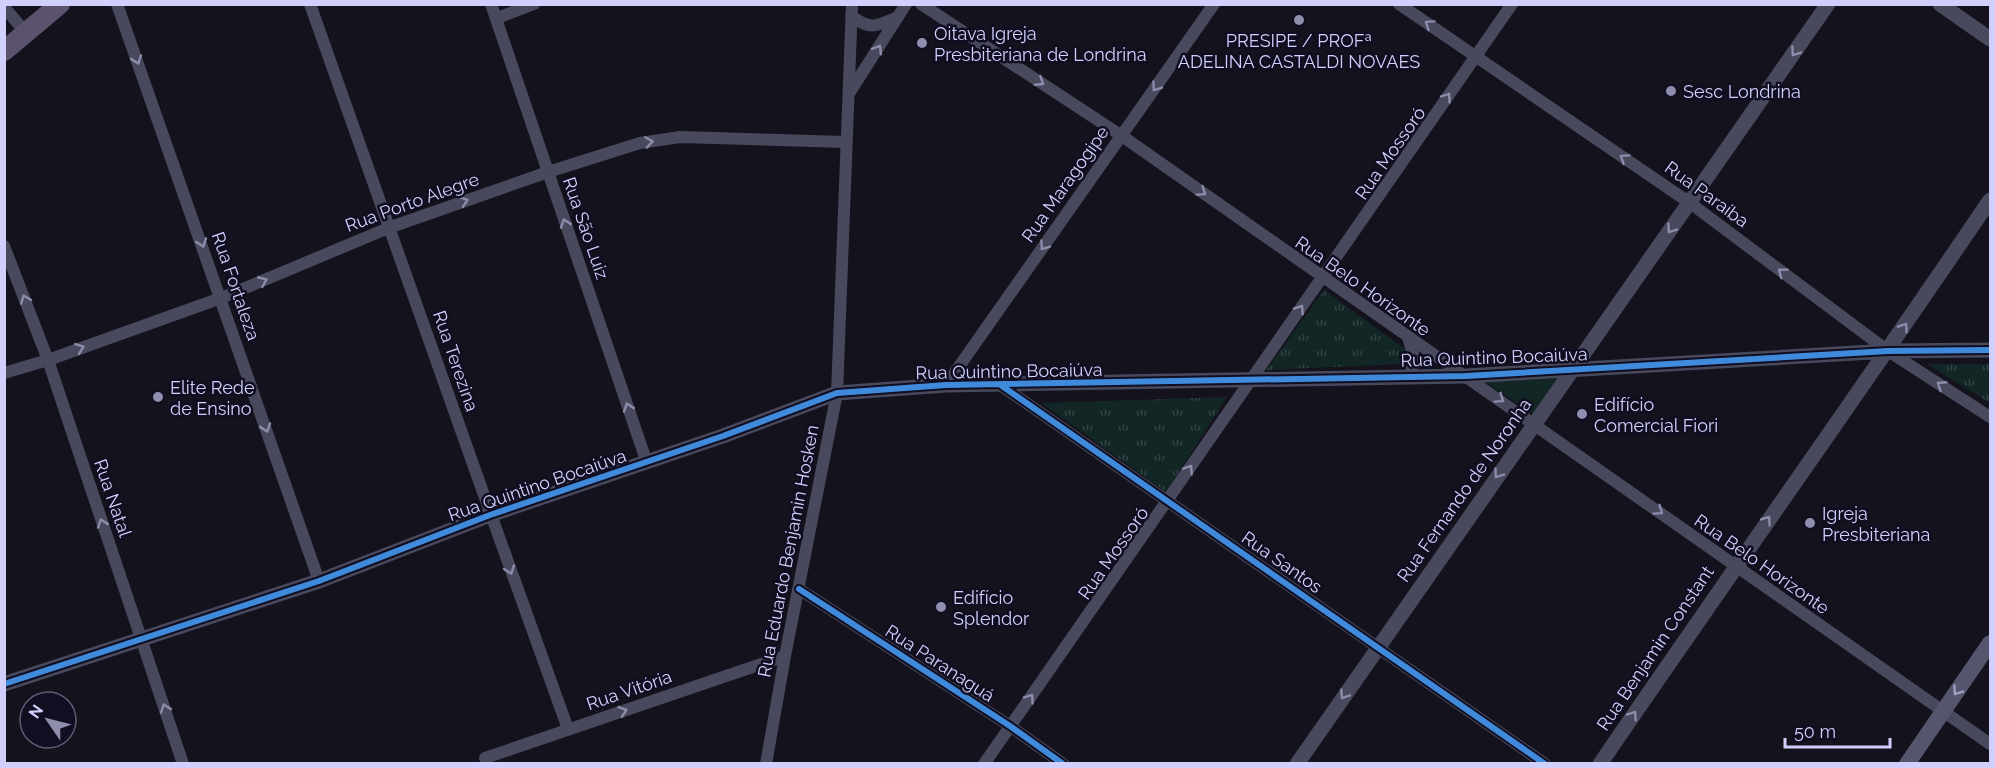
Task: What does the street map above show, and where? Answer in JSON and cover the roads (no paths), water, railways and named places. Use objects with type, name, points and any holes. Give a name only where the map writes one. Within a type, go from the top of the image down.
[{"type":"main road","points":[[4,51],[60,4]]},
{"type":"main road","points":[[1907,764],[1990,643]]},
{"type":"street","name":"Rua Fortaleza","points":[[117,4],[319,581]]},
{"type":"street","name":"Rua Terezina","points":[[310,4],[568,729]]},
{"type":"street","name":"Rua São Luiz","points":[[491,4],[647,463]]},
{"type":"street","points":[[496,18],[534,4]]},
{"type":"street","points":[[849,93],[906,4]]},
{"type":"street","name":"Rua Belo Horizonte","points":[[921,4],[1122,136],[1990,744]]},
{"type":"street","name":"Rua Maragogipe","points":[[946,385],[1214,4]]},
{"type":"street","name":"Rua Paraíba","points":[[1400,4],[1690,203],[1888,351],[1990,417]]},
{"type":"street","name":"Rua Mossoró","points":[[984,764],[1512,4]]},
{"type":"street","name":"Rua Fernando de Noronha","points":[[1298,764],[1377,647],[1828,4]]},
{"type":"street","points":[[1940,4],[1990,39]]},
{"type":"street","points":[[4,7],[26,33]]},
{"type":"street","points":[[852,10],[869,27],[875,27],[898,17]]},
{"type":"street","name":"Rua Eduardo Benjamin Hosken","points":[[766,764],[837,393],[852,10]]},
{"type":"street","name":"Rua Porto Alegre","points":[[4,373],[48,360],[221,298],[391,227],[548,172],[640,143],[680,137],[846,141]]},
{"type":"street","name":"Rua Benjamin Constant","points":[[1600,764],[1736,564],[1888,351],[1990,200]]},
{"type":"street","name":"Rua Natal","points":[[4,246],[48,360],[183,764]]},
{"type":"street","points":[[1408,337],[1415,361],[1408,376]]},
{"type":"street","name":"Rua Quintino Bocaiúva","points":[[4,684],[319,581],[490,515],[647,463],[837,393],[946,385],[1002,386],[1466,376],[1888,351],[1990,350]]},
{"type":"street","name":"Rua Santos","points":[[1002,386],[1545,764]]},
{"type":"street","name":"Rua Paranaguá","points":[[799,589],[1010,726],[1063,764]]},
{"type":"street","name":"Rua Vitória","points":[[485,758],[785,656]]},
{"type":"place","name":"PRESIPE / PROFª ADELINA CASTALDI NOVAES","points":[[1299,20]]},
{"type":"place","name":"Oitava Igreja Presbiteriana de Londrina","points":[[922,43]]},
{"type":"place","name":"Sesc Londrina","points":[[1671,91]]},
{"type":"place","name":"Elite Rede de Ensino","points":[[158,397]]},
{"type":"place","name":"Edifício Comercial Fiori","points":[[1582,414]]},
{"type":"place","name":"Igreja Presbiteriana","points":[[1810,523]]},
{"type":"place","name":"Edifício Splendor","points":[[941,607]]}]
